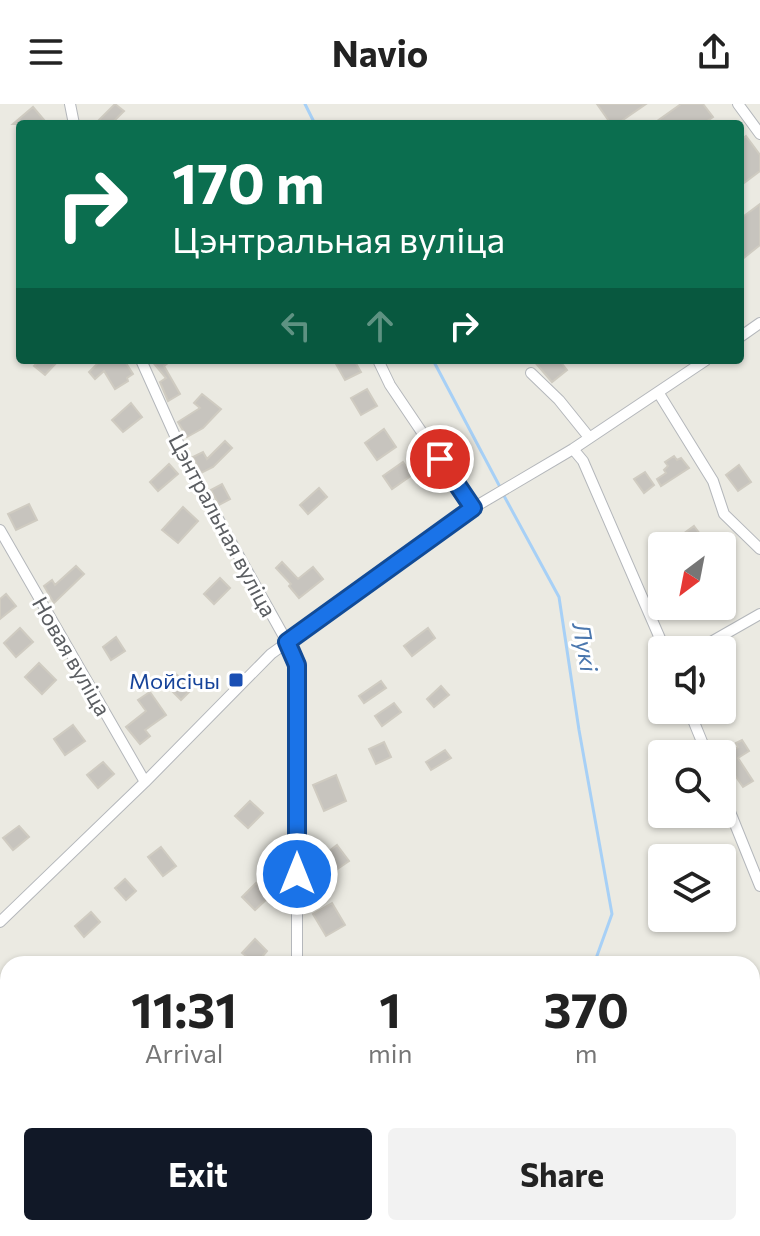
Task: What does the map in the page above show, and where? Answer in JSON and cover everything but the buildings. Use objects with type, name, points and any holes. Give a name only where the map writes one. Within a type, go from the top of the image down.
[{"type":"street","points":[[738,104],[760,134]]},
{"type":"street","name":"Цэнтральная вуліца","points":[[143,364],[189,467],[287,642],[473,508],[573,449],[588,436],[700,364]]},
{"type":"street","points":[[380,364],[390,385],[473,508]]},
{"type":"street","points":[[531,373],[559,400],[588,436]]},
{"type":"street","points":[[658,392],[713,481],[724,514],[760,549]]},
{"type":"street","points":[[573,449],[583,461],[659,636]]},
{"type":"street","name":"Новая вуліца","points":[[0,530],[145,782]]},
{"type":"street","points":[[722,636],[760,614]]},
{"type":"street","points":[[0,922],[145,782],[271,654],[287,642],[297,665],[297,956]]},
{"type":"street","points":[[736,827],[760,886]]},
{"type":"waterway","name":"Лукі","points":[[305,104],[313,120]]},
{"type":"waterway","name":"Лукі","points":[[435,364],[500,487]]},
{"type":"waterway","name":"Лукі","points":[[503,494],[559,597],[612,914],[597,956]]},
{"type":"place","name":"Мойсічы","points":[[236,680]]},
{"type":"route","points":[[297,874],[297,665],[287,642],[473,508],[440,459]]}]
